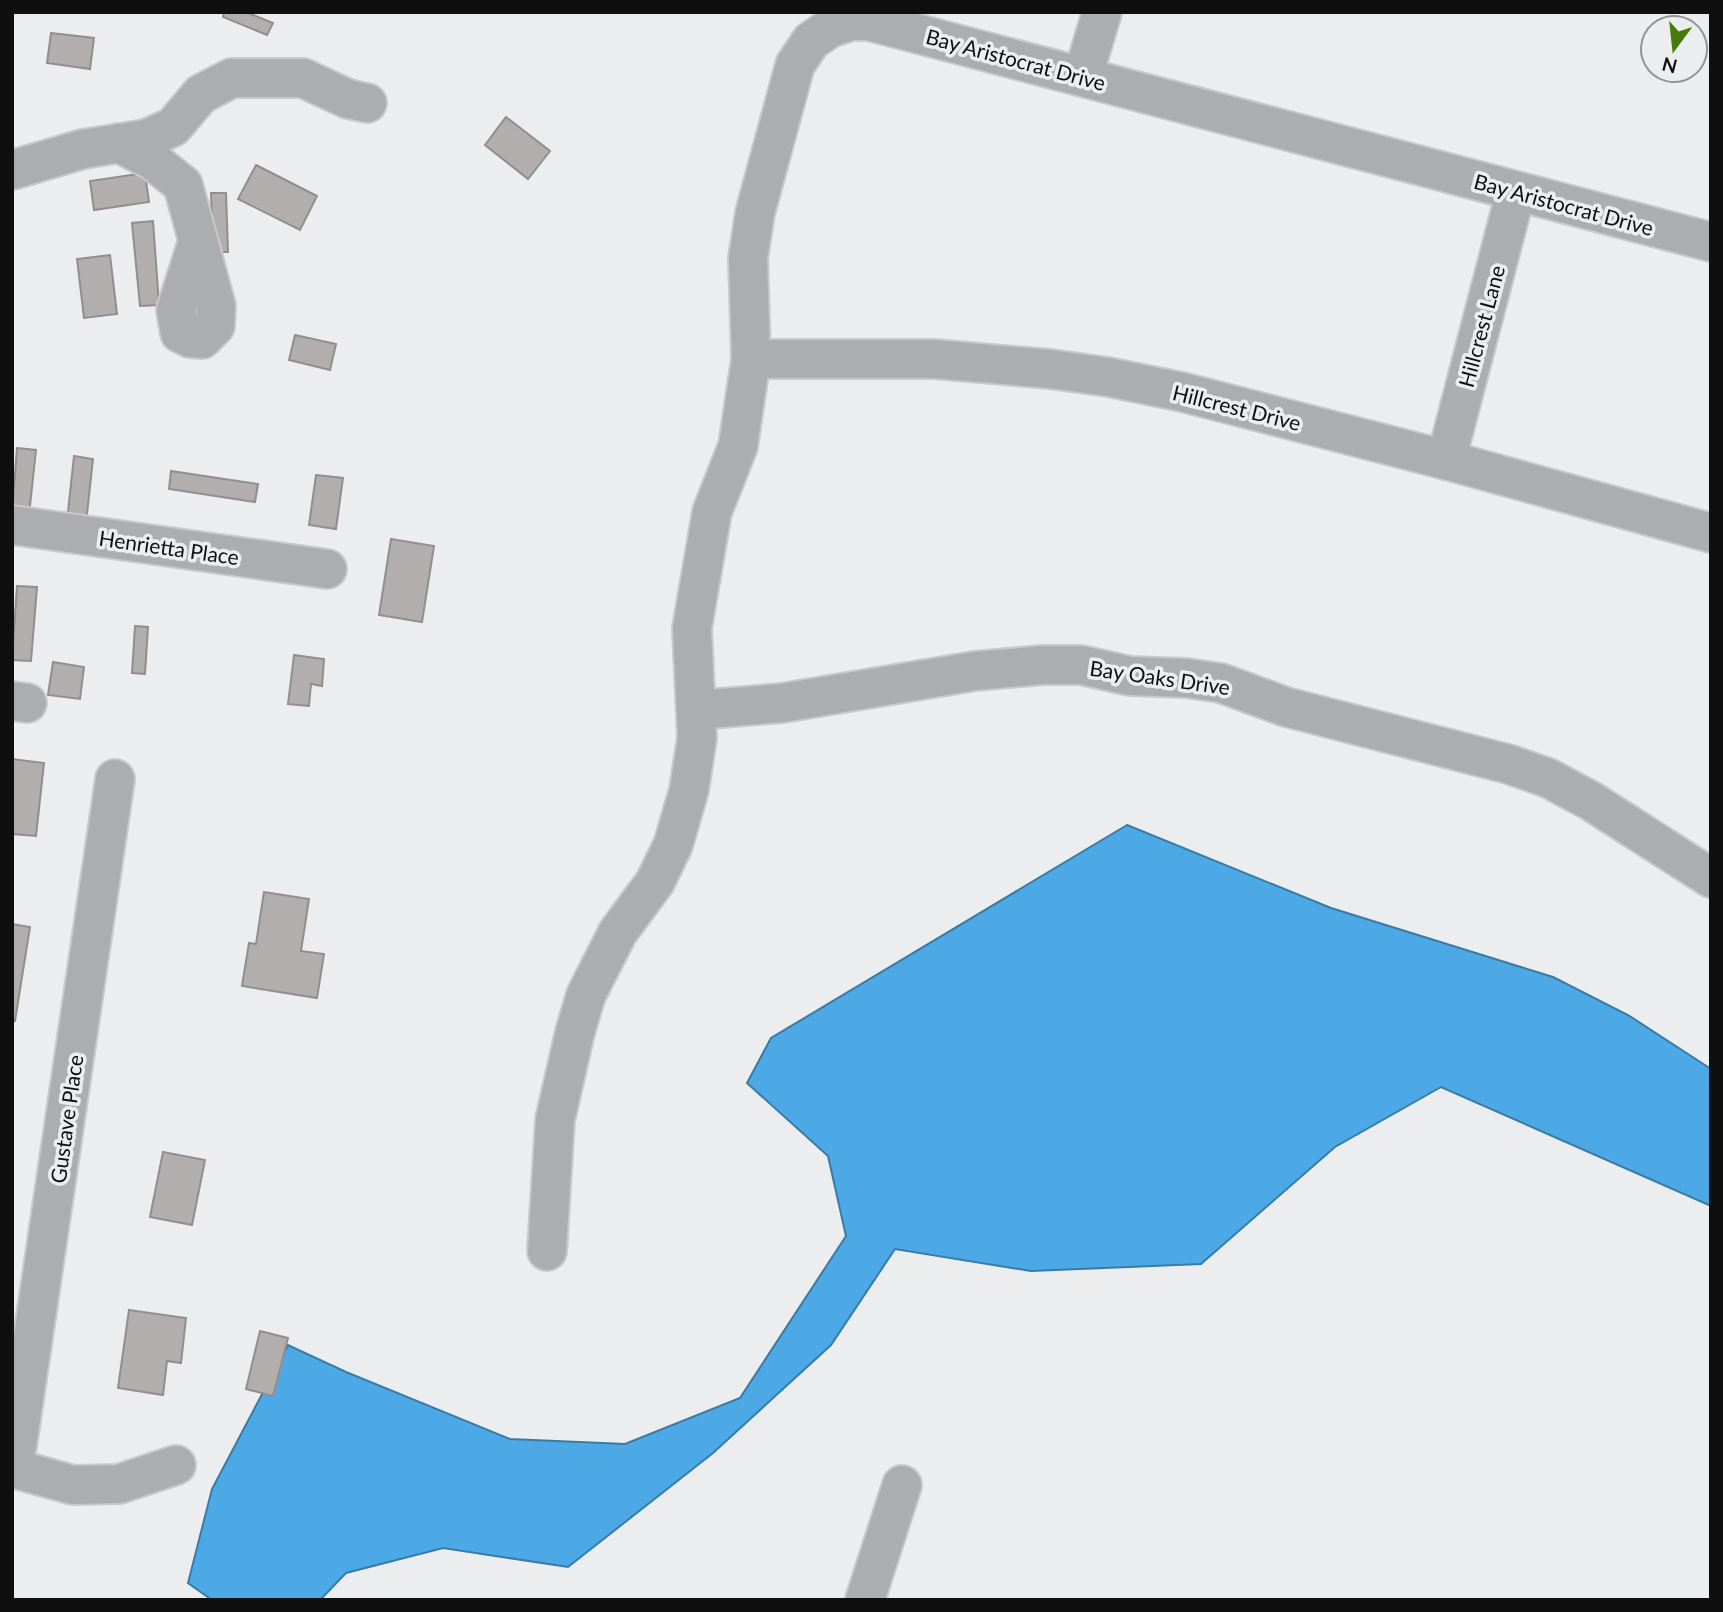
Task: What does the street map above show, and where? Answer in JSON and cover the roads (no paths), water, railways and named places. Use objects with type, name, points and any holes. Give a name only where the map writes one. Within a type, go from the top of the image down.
[{"type":"street","points":[[1083,76],[1102,12]]},
{"type":"street","name":"Bay Aristocrat Drive","points":[[547,1251],[555,1120],[586,995],[618,932],[655,882],[673,845],[689,790],[697,738],[692,628],[712,512],[737,446],[751,359],[748,258],[755,213],[795,65],[811,41],[830,28],[851,22],[869,21],[1711,242]]},
{"type":"street","points":[[12,170],[83,149],[146,139],[173,127],[201,94],[232,78],[303,78],[348,99],[367,103]]},
{"type":"street","points":[[119,143],[152,160],[183,185],[198,241]]},
{"type":"street","name":"Hillcrest Lane","points":[[1446,460],[1516,191]]},
{"type":"street","name":"Hillcrest Drive","points":[[751,359],[934,359],[1108,377],[1182,392],[1446,460],[1711,533]]},
{"type":"street","name":"Henrietta Place","points":[[12,525],[327,569]]},
{"type":"street","name":"Bay Oaks Drive","points":[[697,710],[782,703],[975,671],[1043,665],[1081,665],[1130,676],[1186,678],[1221,683],[1286,707],[1508,764],[1548,778],[1603,809],[1711,878]]},
{"type":"street","name":"Gustave Place","points":[[12,1458],[17,1446],[114,779]]},
{"type":"street","points":[[12,1468],[73,1485],[119,1484],[176,1465]]},
{"type":"street","points":[[865,1600],[902,1485]]},
{"type":"water","points":[[1127,825],[1331,908],[1553,977],[1628,1015],[1711,1069],[1711,1206],[1441,1087],[1335,1147],[1201,1264],[1031,1271],[895,1249],[831,1345],[713,1453],[568,1567],[443,1548],[346,1573],[320,1600],[212,1600],[188,1583],[212,1489],[288,1345],[346,1372],[510,1439],[625,1444],[740,1398],[846,1236],[828,1156],[747,1083],[771,1038]]}]
